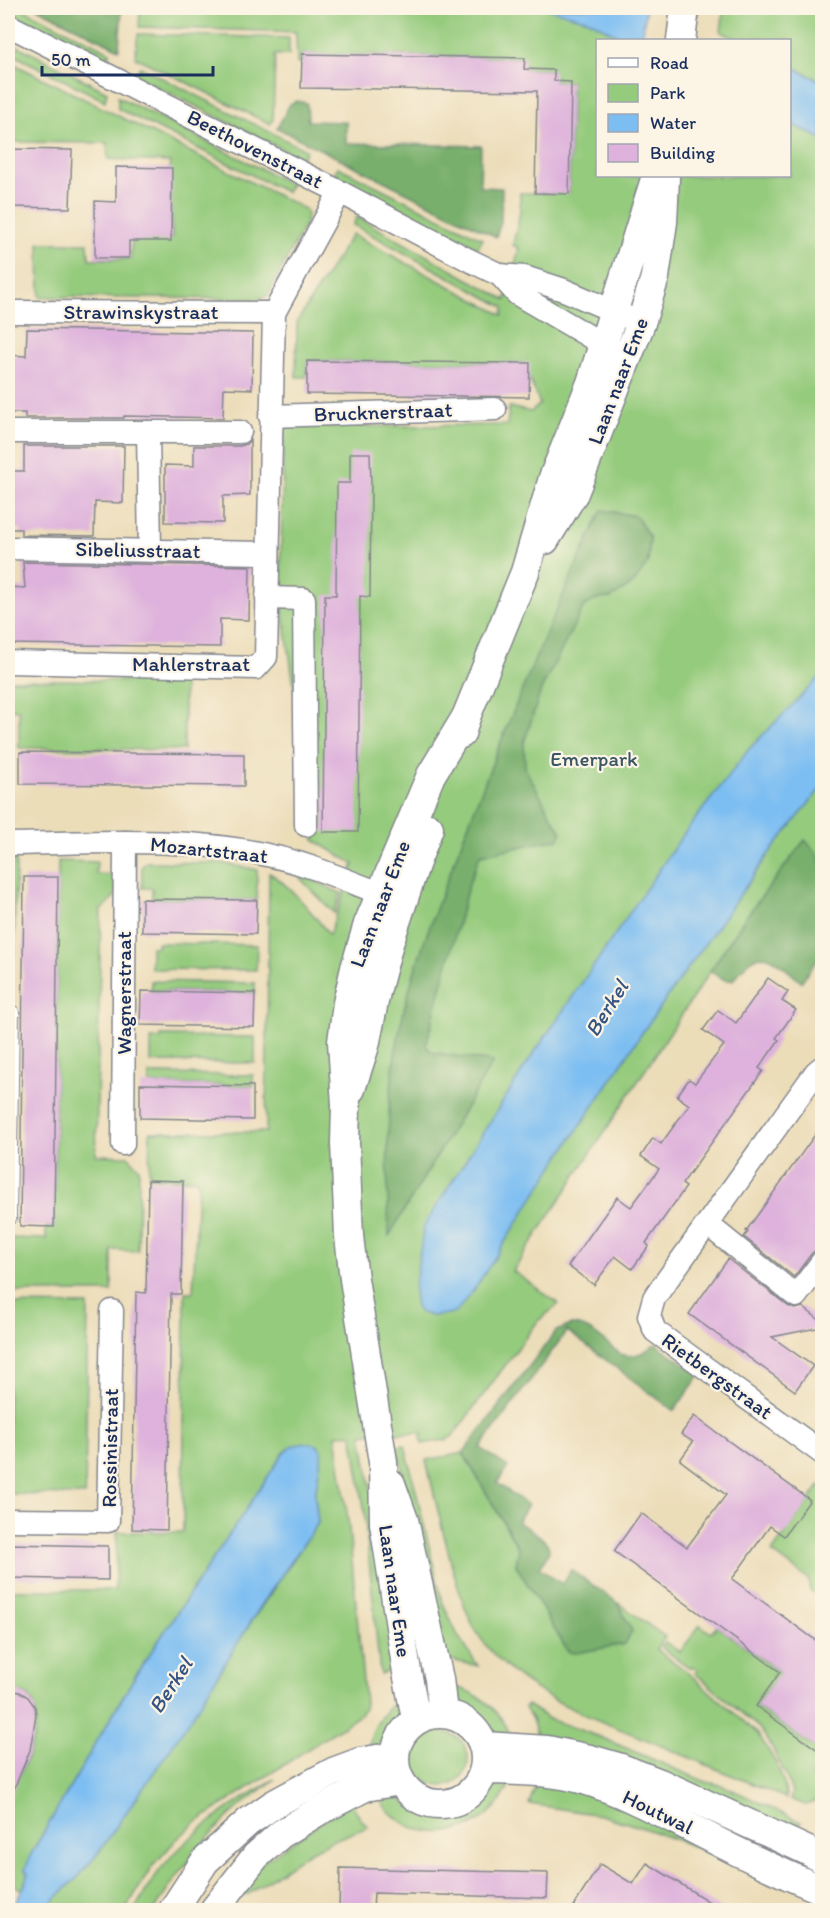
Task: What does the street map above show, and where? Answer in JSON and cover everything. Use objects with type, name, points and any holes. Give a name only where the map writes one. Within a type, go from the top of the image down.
[{"type":"street","points":[[681,39],[685,8]]},
{"type":"street","name":"Beethovenstraat","points":[[8,25],[340,192],[466,260],[500,275],[524,277],[564,290],[641,323]]},
{"type":"street","name":"Laan naar Eme","points":[[430,1716],[439,1679],[404,1520],[383,1462],[354,1279],[349,1236],[342,1042],[347,1003],[360,946],[392,898],[431,775],[466,717],[525,572],[553,478],[591,383],[656,177]]},
{"type":"street","name":"Laan naar Eme","points":[[525,572],[574,493],[641,323],[655,276],[663,222],[665,177]]},
{"type":"street","points":[[306,825],[304,600],[267,598],[274,313],[340,192]]},
{"type":"street","name":"Beethovenstraat","points":[[500,275],[517,294],[628,359]]},
{"type":"street","name":"Strawinskystraat","points":[[8,312],[274,313]]},
{"type":"street","name":"Brucknerstraat","points":[[270,416],[495,409]]},
{"type":"street","points":[[8,432],[240,432]]},
{"type":"street","points":[[148,432],[150,550]]},
{"type":"street","name":"Sibeliusstraat","points":[[8,548],[268,553]]},
{"type":"street","name":"Mahlerstraat","points":[[8,662],[256,668],[266,657],[267,598]]},
{"type":"street","name":"Mozartstraat","points":[[8,844],[125,842],[194,844],[297,862],[392,898]]},
{"type":"street","name":"Wagnerstraat","points":[[123,1144],[125,842]]},
{"type":"street","name":"Rietbergstraat","points":[[822,1067],[816,1072],[654,1298],[649,1316],[655,1331],[822,1453]]},
{"type":"street","points":[[707,1224],[796,1296],[822,1262]]},
{"type":"street","name":"Rossinistraat","points":[[8,1520],[108,1521],[112,1311]]},
{"type":"street","points":[[430,1716],[457,1716],[469,1723],[478,1733],[484,1758],[478,1783],[470,1793],[445,1804],[432,1804],[408,1792],[397,1768],[396,1745],[407,1726],[430,1716]]},
{"type":"street","name":"Houtwal","points":[[484,1758],[547,1750],[621,1768],[660,1782],[822,1859]]},
{"type":"street","name":"Houtwal","points":[[484,1758],[532,1772],[582,1779],[622,1793],[822,1890]]},
{"type":"street","points":[[173,1911],[205,1860],[248,1822],[274,1804],[333,1772],[360,1762],[397,1768]]},
{"type":"street","points":[[214,1911],[256,1856],[282,1834],[397,1768]]},
{"type":"lane","points":[[8,1012],[13,1012],[10,1218],[8,1218]]},
{"type":"green space","points":[[8,8],[21,8],[110,52],[106,62],[8,13]]},
{"type":"green space","points":[[37,8],[122,8],[119,49]]},
{"type":"green space","name":"Emerpark","points":[[140,8],[638,8],[633,39],[596,39],[596,177],[791,177],[791,124],[822,139],[822,938],[713,967],[513,1271],[559,1304],[538,1321],[453,1436],[446,1440],[422,1444],[423,1433],[362,1434],[400,1667],[380,1674],[364,1508],[352,1434],[336,1435],[349,1528],[364,1709],[357,1717],[195,1823],[152,1867],[125,1910],[52,1910],[47,1906],[78,1877],[88,1864],[318,1523],[315,1495],[322,1451],[292,1446],[283,1454],[137,1673],[31,1854],[25,1870],[29,1872],[22,1891],[8,1879],[7,1802],[10,1790],[20,1775],[30,1749],[36,1722],[35,1709],[31,1700],[22,1693],[8,1692],[8,1590],[115,1590],[117,1532],[183,1532],[185,1292],[193,1292],[198,1186],[197,1180],[149,1177],[150,1132],[266,1132],[269,873],[293,892],[329,935],[354,864],[314,840],[315,828],[280,590],[284,427],[507,425],[509,407],[531,412],[540,404],[523,363],[307,361],[307,377],[296,377],[297,322],[352,234],[503,315],[504,307],[353,225],[357,217],[506,300],[519,248],[513,245],[520,212],[520,193],[569,193],[571,82],[554,81],[553,70],[524,69],[524,58],[302,54],[301,63],[297,63],[296,32],[139,27]]},
{"type":"green space","points":[[724,8],[822,8],[822,82],[791,66],[791,39],[737,39],[721,32]]},
{"type":"green space","points":[[138,34],[289,38],[289,55],[275,55],[273,120],[270,124],[135,57]]},
{"type":"green space","points":[[8,41],[107,92],[105,101],[8,52]]},
{"type":"green space","points":[[8,61],[305,209],[306,223],[267,296],[257,299],[40,297],[39,243],[88,243],[89,259],[130,259],[132,241],[172,239],[170,162],[108,159],[107,143],[8,142]]},
{"type":"green space","points":[[140,67],[306,150],[302,159],[135,76]]},
{"type":"green space","points":[[118,97],[291,184],[286,192],[118,109]]},
{"type":"green space","points":[[296,101],[307,103],[308,121],[346,122],[346,143],[481,146],[480,187],[502,188],[501,222],[496,237],[277,128],[290,104]]},
{"type":"green space","points":[[338,167],[483,239],[478,248],[333,175]]},
{"type":"green space","points":[[602,510],[636,516],[650,538],[648,563],[633,584],[611,598],[598,599],[584,606],[541,690],[524,743],[525,768],[562,832],[558,839],[480,855],[468,886],[426,1045],[431,1052],[493,1062],[389,1236],[389,1111],[398,1039],[412,979],[442,893],[513,713]]},
{"type":"green space","points":[[8,680],[184,681],[184,750],[19,748],[19,710],[8,709]]},
{"type":"green space","points":[[805,840],[822,859],[822,953],[801,982],[774,959],[766,957],[752,960],[733,980],[725,980],[710,971],[745,918]]},
{"type":"green space","points":[[8,860],[16,860],[14,952],[8,952]]},
{"type":"green space","points":[[58,861],[97,862],[96,874],[116,875],[116,895],[101,910],[96,1155],[128,1156],[139,1168],[138,1251],[112,1250],[112,1292],[8,1292],[8,1238],[46,1239],[46,1227],[54,1227]]},
{"type":"green space","points":[[146,862],[220,863],[257,870],[257,900],[152,899],[152,888],[142,888],[142,866]]},
{"type":"green space","points":[[301,875],[341,893],[334,913],[300,878]]},
{"type":"green space","points":[[157,943],[257,945],[256,970],[151,969],[151,947],[157,947]]},
{"type":"green space","points":[[151,981],[255,983],[255,993],[151,991]]},
{"type":"green space","points":[[161,1036],[255,1037],[255,1063],[151,1062],[151,1039],[160,1039]]},
{"type":"green space","points":[[149,1074],[253,1075],[253,1086],[149,1084]]},
{"type":"green space","points":[[8,1304],[88,1305],[85,1495],[8,1494]]},
{"type":"green space","points":[[571,1325],[591,1331],[620,1354],[630,1356],[639,1354],[656,1344],[700,1375],[674,1411],[567,1331],[480,1448],[508,1467],[497,1483],[528,1505],[517,1522],[537,1534],[549,1547],[539,1568],[562,1584],[571,1570],[617,1602],[632,1631],[625,1644],[576,1653],[568,1652],[516,1565],[519,1549],[463,1453],[556,1331]]},
{"type":"green space","points":[[405,1445],[442,1601],[458,1636],[478,1666],[445,1659],[397,1447]]},
{"type":"green space","points":[[463,1453],[519,1549],[516,1565],[632,1631],[617,1602],[665,1637],[656,1649],[685,1670],[757,1733],[780,1773],[786,1798],[552,1699],[507,1668],[489,1649],[473,1626],[457,1584],[426,1460]]},
{"type":"green space","points":[[820,1485],[822,1487],[822,1580],[814,1593],[810,1590],[808,1579],[772,1552]]},
{"type":"green space","points":[[700,1625],[711,1633],[717,1626],[781,1673],[756,1706],[822,1753],[822,1757],[810,1776],[822,1785],[820,1797],[816,1801],[805,1805],[790,1799],[792,1793],[787,1777],[760,1729],[695,1673],[698,1670],[692,1666],[690,1668],[661,1647],[665,1642],[680,1652]]},
{"type":"green space","points":[[452,1686],[471,1693],[487,1703],[500,1717],[510,1734],[500,1735],[465,1706]]},
{"type":"green space","points":[[399,1698],[402,1711],[397,1724],[378,1745],[368,1752],[371,1736],[378,1722]]},
{"type":"green space","points":[[527,1705],[549,1719],[600,1737],[706,1782],[722,1785],[801,1822],[793,1838],[539,1742],[532,1719],[525,1708]]},
{"type":"green space","points":[[436,1732],[446,1732],[456,1736],[464,1744],[468,1759],[464,1774],[456,1782],[446,1786],[436,1786],[426,1782],[418,1774],[414,1764],[414,1754],[418,1744],[426,1736]]},
{"type":"green space","points":[[275,1779],[238,1808],[215,1830],[172,1883],[155,1910],[134,1910],[161,1869],[177,1851],[231,1807]]},
{"type":"green space","points":[[538,1779],[570,1784],[774,1875],[770,1884],[732,1863],[637,1826],[600,1815],[529,1804]]},
{"type":"green space","points":[[511,1780],[501,1800],[486,1816],[468,1826],[449,1832],[428,1832],[409,1826],[391,1813],[377,1795],[394,1796],[421,1812],[445,1816],[472,1806],[492,1788]]},
{"type":"green space","points":[[351,1802],[368,1827],[309,1852],[248,1894],[242,1895],[257,1866]]},
{"type":"water","points":[[544,8],[646,8],[642,39],[624,39],[589,20]]},
{"type":"water","points":[[791,66],[822,82],[822,139],[791,124]]},
{"type":"water","name":"Berkel","points":[[822,675],[822,787],[768,855],[644,1030],[476,1287],[456,1312],[431,1316],[419,1312],[414,1291],[424,1226],[526,1065],[680,839],[750,748]]},
{"type":"water","name":"Berkel","points":[[306,1443],[317,1445],[322,1451],[315,1495],[318,1523],[262,1604],[188,1723],[99,1852],[78,1877],[43,1910],[11,1910],[29,1873],[25,1870],[31,1854],[137,1673],[283,1454],[292,1446]]},
{"type":"building","points":[[302,54],[525,58],[524,69],[554,70],[554,81],[571,82],[569,194],[535,193],[537,91],[301,88]]},
{"type":"building","points":[[8,149],[72,150],[70,208],[8,207]]},
{"type":"building","points":[[116,167],[172,168],[171,241],[129,241],[129,258],[95,258],[95,201],[116,202]]},
{"type":"building","points":[[27,329],[253,333],[252,389],[224,388],[223,418],[124,416],[124,418],[25,418],[25,413],[8,413],[8,355],[26,356]]},
{"type":"building","points":[[307,361],[530,363],[529,397],[307,394]]},
{"type":"building","points":[[250,440],[250,495],[223,496],[223,523],[165,522],[165,465],[194,466],[194,446],[240,446]]},
{"type":"building","points":[[24,446],[124,446],[123,503],[95,502],[94,536],[21,535],[21,529],[8,529],[8,471],[24,471]]},
{"type":"building","points":[[350,453],[370,453],[371,483],[370,597],[360,596],[358,832],[323,832],[325,595],[336,595],[337,483],[350,483]]},
{"type":"building","points":[[23,562],[250,566],[249,620],[220,619],[220,647],[8,644],[8,587],[25,588]]},
{"type":"building","points":[[20,752],[244,754],[244,786],[20,784]]},
{"type":"building","points":[[24,877],[58,877],[54,1227],[20,1226]]},
{"type":"building","points":[[142,899],[257,900],[256,934],[142,932]]},
{"type":"building","points":[[768,978],[788,992],[782,1001],[796,1010],[776,1038],[779,1040],[759,1068],[763,1071],[682,1184],[686,1187],[646,1243],[649,1246],[632,1269],[615,1256],[594,1285],[568,1266],[617,1197],[631,1207],[659,1169],[641,1156],[653,1138],[661,1144],[689,1105],[677,1096],[689,1079],[695,1083],[724,1045],[703,1030],[718,1010],[736,1023]]},
{"type":"building","points":[[141,991],[255,993],[254,1027],[140,1025]]},
{"type":"building","points":[[140,1084],[253,1086],[253,1120],[140,1118]]},
{"type":"building","points":[[822,1125],[822,1249],[812,1253],[794,1277],[744,1237]]},
{"type":"building","points":[[148,1180],[183,1181],[181,1294],[171,1294],[167,1530],[132,1529],[136,1292],[146,1293]]},
{"type":"building","points":[[728,1259],[788,1306],[795,1309],[803,1307],[822,1322],[822,1327],[772,1337],[813,1366],[795,1391],[689,1314]]},
{"type":"building","points":[[694,1416],[810,1500],[784,1536],[770,1526],[732,1579],[822,1645],[822,1753],[756,1706],[780,1672],[614,1551],[641,1513],[687,1547],[726,1495],[680,1460],[693,1442],[681,1434]]},
{"type":"building","points":[[8,1544],[108,1546],[108,1580],[8,1578]]},
{"type":"building","points":[[8,1690],[20,1692],[28,1697],[35,1707],[36,1715],[30,1750],[8,1804]]},
{"type":"building","points":[[647,1863],[724,1911],[571,1911],[600,1864],[633,1884]]},
{"type":"building","points":[[340,1868],[548,1873],[547,1898],[374,1893],[373,1911],[339,1911]]}]
